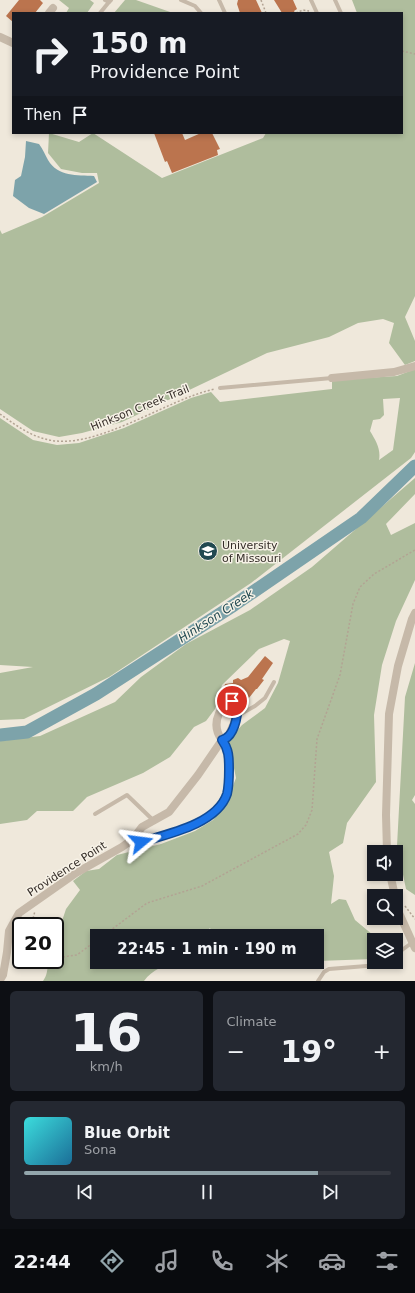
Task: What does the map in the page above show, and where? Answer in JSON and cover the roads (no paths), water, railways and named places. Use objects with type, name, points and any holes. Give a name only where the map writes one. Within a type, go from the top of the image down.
[{"type":"street","points":[[0,37],[12,43]]},
{"type":"street","points":[[332,378],[386,374],[415,366]]},
{"type":"street","points":[[387,845],[386,815],[390,714],[398,666],[415,613]]},
{"type":"street","points":[[222,740],[217,732],[217,718],[222,706],[227,701],[232,701],[238,707],[237,716]]},
{"type":"street","name":"Providence Point","points":[[0,980],[3,975],[9,931],[19,913],[76,873],[122,847],[133,839],[142,827],[154,822],[169,812],[198,775],[222,740],[228,736],[237,716]]},
{"type":"street","points":[[403,922],[414,944]]},
{"type":"lane","points":[[181,0],[195,6],[200,12]]},
{"type":"lane","points":[[220,0],[225,12]]},
{"type":"lane","points":[[311,0],[316,11]]},
{"type":"lane","points":[[335,0],[340,12]]},
{"type":"lane","points":[[101,12],[108,1]]},
{"type":"lane","points":[[220,388],[332,378]]},
{"type":"lane","points":[[237,716],[255,706],[265,698],[274,682]]},
{"type":"lane","points":[[122,847],[171,834],[198,824],[217,810],[226,795],[229,781],[228,751],[222,740]]},
{"type":"lane","points":[[95,814],[127,795],[154,822]]},
{"type":"lane","points":[[403,950],[414,944]]},
{"type":"lane","points":[[318,981],[324,972],[330,969],[367,967]]},
{"type":"water","points":[[26,141],[39,144],[52,166],[57,170],[68,174],[94,176],[97,182],[44,214],[29,208],[13,196],[15,180],[21,176],[25,157]]},
{"type":"waterway","name":"Hinkson Creek","points":[[0,735],[27,732],[96,694],[234,605],[361,518],[415,466]]},
{"type":"place","name":"University of Missouri","points":[[208,551]]}]
